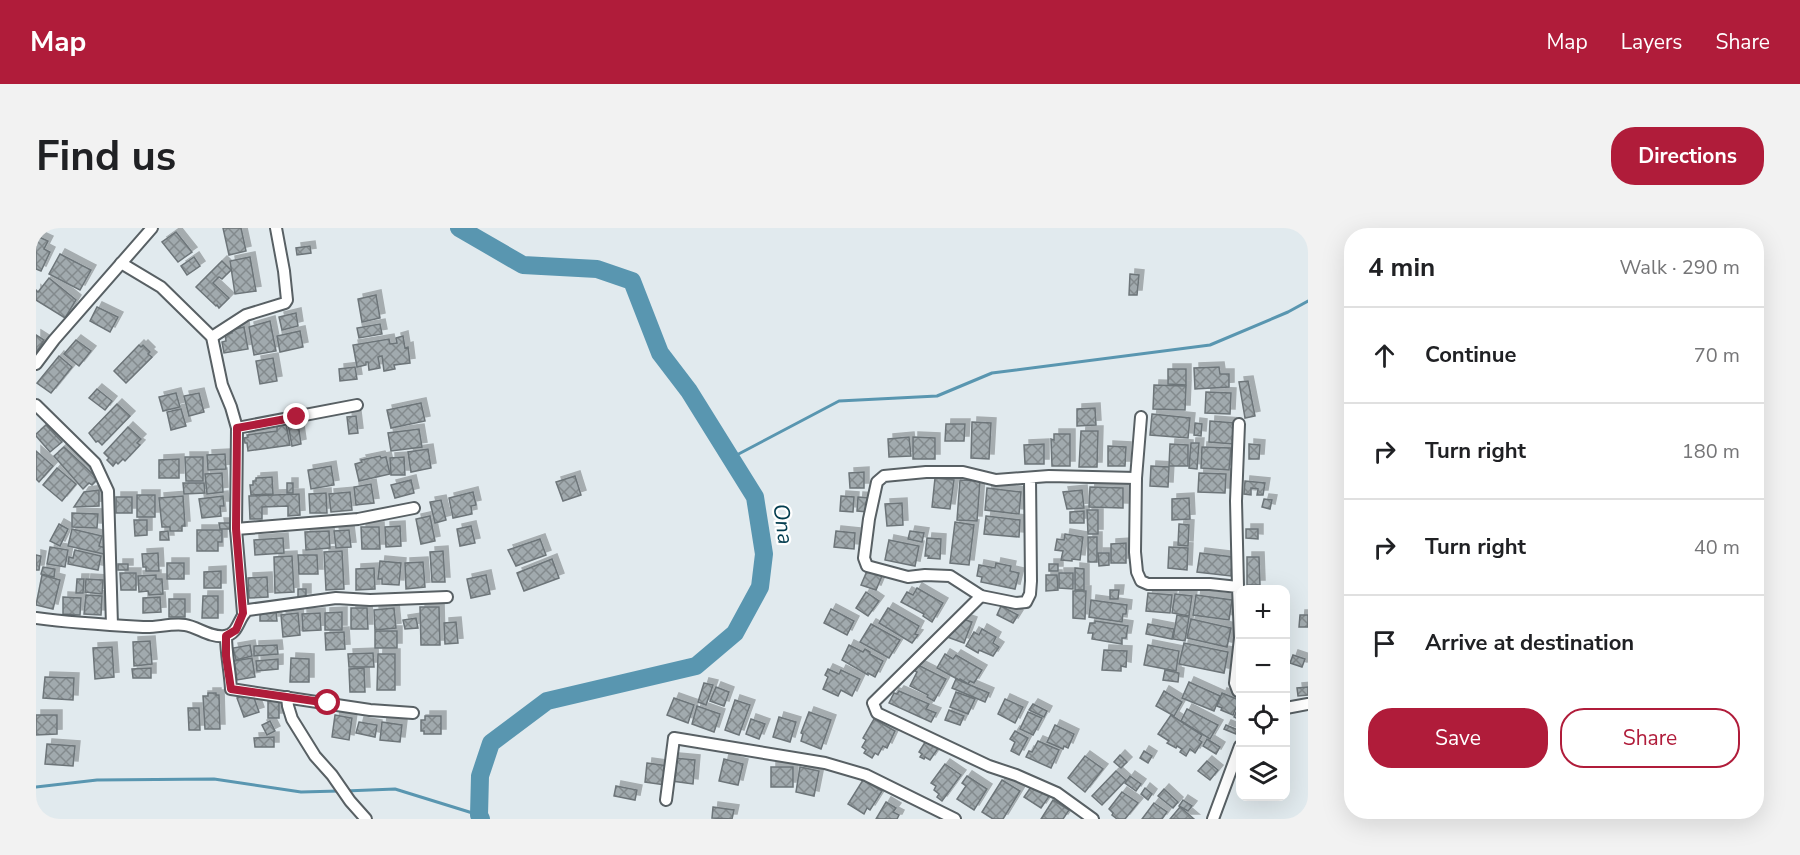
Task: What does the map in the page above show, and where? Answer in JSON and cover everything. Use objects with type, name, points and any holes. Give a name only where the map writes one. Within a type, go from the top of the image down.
[{"type":"street","points":[[36,364],[152,228]]},
{"type":"street","points":[[213,337],[246,315],[285,303],[287,300],[276,228]]},
{"type":"street","points":[[36,618],[86,625],[145,628],[185,625],[209,634],[226,636],[236,630],[243,613],[236,529],[237,428],[222,385],[213,337],[161,287],[121,263]]},
{"type":"street","points":[[36,405],[95,463],[108,491],[112,625]]},
{"type":"street","points":[[237,428],[357,405]]},
{"type":"street","points":[[1141,417],[1136,478],[1135,552],[1137,572],[1141,581],[1148,584],[1210,584],[1236,587]]},
{"type":"street","points":[[1238,585],[1236,501],[1239,424]]},
{"type":"street","points":[[1030,477],[1031,581],[1026,602],[1016,603],[981,596],[950,576],[908,577],[867,566],[864,558],[869,519],[877,482],[884,476],[926,472],[963,472],[996,480],[1030,477],[1049,476],[1136,478]]},
{"type":"street","points":[[236,529],[358,519],[414,508]]},
{"type":"street","points":[[981,596],[873,703],[877,713],[989,766],[1057,793],[1092,819]]},
{"type":"street","points":[[243,613],[248,610],[336,598],[370,600],[447,597]]},
{"type":"street","points":[[226,636],[226,656],[231,689],[370,710],[413,713]]},
{"type":"street","points":[[287,697],[292,719],[315,756],[366,819]]},
{"type":"street","points":[[1290,707],[1308,704]]},
{"type":"street","points":[[666,800],[674,738],[835,766],[866,775],[955,819]]},
{"type":"street","points":[[1213,819],[1240,747]]},
{"type":"building","points":[[223,228],[241,228],[246,251],[229,255]]},
{"type":"building","points":[[176,232],[192,252],[178,262],[162,242]]},
{"type":"building","points":[[39,237],[48,241],[44,249],[50,252],[41,271],[36,269],[36,243]]},
{"type":"building","points":[[310,246],[311,253],[297,255],[296,248]]},
{"type":"building","points":[[60,254],[91,270],[80,290],[49,274]]},
{"type":"building","points":[[194,257],[200,266],[187,275],[181,266]]},
{"type":"building","points":[[250,257],[256,291],[235,294],[230,261]]},
{"type":"building","points":[[222,261],[231,270],[222,279],[219,277],[213,283],[229,298],[219,308],[196,287]]},
{"type":"building","points":[[1130,274],[1139,275],[1137,295],[1129,295]]},
{"type":"building","points":[[49,278],[76,300],[65,318],[36,300],[36,290],[38,292]]},
{"type":"building","points":[[376,295],[380,318],[362,322],[358,299]]},
{"type":"building","points":[[97,307],[118,317],[110,332],[90,321]]},
{"type":"building","points":[[296,313],[298,326],[282,330],[279,317]]},
{"type":"building","points":[[270,321],[276,351],[254,355],[249,327]]},
{"type":"building","points":[[380,324],[382,334],[359,338],[357,328]]},
{"type":"building","points":[[244,327],[248,349],[224,353],[222,342],[226,341],[225,334]]},
{"type":"building","points":[[300,331],[303,347],[280,352],[277,336]]},
{"type":"building","points":[[36,335],[44,340],[36,353]]},
{"type":"building","points":[[403,336],[405,348],[408,347],[410,363],[394,365],[395,369],[384,371],[382,356],[378,357],[380,368],[369,370],[368,362],[366,365],[357,367],[353,345],[389,339],[390,344],[397,343],[396,338]]},
{"type":"building","points":[[76,340],[91,351],[79,366],[64,354]]},
{"type":"building","points":[[139,345],[141,347],[143,345],[152,357],[126,383],[114,371]]},
{"type":"building","points":[[59,356],[72,367],[51,393],[37,383]]},
{"type":"building","points":[[273,358],[277,381],[260,384],[256,361]]},
{"type":"building","points":[[355,367],[357,379],[340,381],[339,369]]},
{"type":"building","points":[[1219,367],[1220,374],[1229,374],[1229,387],[1195,389],[1194,368]]},
{"type":"building","points":[[1168,369],[1186,369],[1186,385],[1168,384]]},
{"type":"building","points":[[1248,381],[1255,416],[1245,418],[1239,382]]},
{"type":"building","points":[[1154,385],[1186,386],[1185,410],[1153,409]]},
{"type":"building","points":[[97,389],[112,401],[105,410],[89,398]]},
{"type":"building","points":[[1206,392],[1231,393],[1230,414],[1205,413]]},
{"type":"building","points":[[176,393],[180,407],[163,411],[159,397]]},
{"type":"building","points":[[199,393],[204,412],[189,416],[184,396]]},
{"type":"building","points":[[421,403],[425,421],[391,428],[387,410]]},
{"type":"building","points":[[117,404],[130,416],[102,445],[96,442],[89,433]]},
{"type":"building","points":[[1095,408],[1096,425],[1077,426],[1077,409]]},
{"type":"building","points":[[181,409],[186,426],[171,430],[167,412]]},
{"type":"building","points":[[1152,414],[1190,418],[1188,438],[1150,435]]},
{"type":"building","points":[[356,416],[358,433],[349,434],[347,417]]},
{"type":"building","points":[[1210,421],[1235,423],[1233,444],[1209,442]]},
{"type":"building","points":[[972,422],[991,423],[989,459],[971,458]]},
{"type":"building","points":[[298,423],[301,444],[292,446],[288,424]]},
{"type":"building","points":[[1195,423],[1202,424],[1201,436],[1194,435]]},
{"type":"building","points":[[286,424],[290,445],[248,451],[244,438],[248,437],[247,435],[277,431],[277,425]]},
{"type":"building","points":[[946,424],[965,424],[964,441],[945,441]]},
{"type":"building","points":[[46,425],[62,442],[50,452],[36,436]]},
{"type":"building","points":[[128,427],[141,439],[137,443],[140,445],[125,461],[123,459],[113,466],[104,453]]},
{"type":"building","points":[[419,429],[422,447],[391,451],[388,433]]},
{"type":"building","points":[[1081,431],[1098,431],[1097,467],[1079,467]]},
{"type":"building","points":[[1054,434],[1070,434],[1070,466],[1052,466],[1051,439],[1054,440]]},
{"type":"building","points":[[909,437],[911,456],[889,457],[888,439]]},
{"type":"building","points":[[913,437],[935,438],[935,459],[913,459]]},
{"type":"building","points":[[1191,443],[1199,443],[1197,469],[1189,468]]},
{"type":"building","points":[[1044,444],[1044,464],[1025,464],[1024,445]]},
{"type":"building","points":[[1170,444],[1188,445],[1188,466],[1169,466]]},
{"type":"building","points":[[1249,444],[1260,445],[1259,459],[1249,459]]},
{"type":"building","points":[[1108,446],[1126,447],[1125,466],[1108,466]]},
{"type":"building","points":[[64,447],[98,479],[92,485],[89,483],[83,489],[54,456]]},
{"type":"building","points":[[1202,447],[1231,448],[1229,470],[1201,468]]},
{"type":"building","points":[[428,449],[431,468],[411,472],[408,452]]},
{"type":"building","points":[[36,451],[53,466],[39,482],[36,479]]},
{"type":"building","points":[[225,454],[226,469],[208,470],[207,455]]},
{"type":"building","points":[[380,456],[381,458],[386,457],[390,474],[359,481],[355,464],[362,462],[361,460]]},
{"type":"building","points":[[185,457],[203,457],[203,481],[186,481]]},
{"type":"building","points":[[404,457],[405,475],[391,475],[390,458]]},
{"type":"building","points":[[179,459],[179,478],[159,478],[159,460]]},
{"type":"building","points":[[331,466],[334,485],[311,489],[308,470]]},
{"type":"building","points":[[1151,466],[1169,467],[1168,487],[1150,486]]},
{"type":"building","points":[[57,468],[76,484],[62,501],[43,485]]},
{"type":"building","points":[[864,472],[864,488],[850,488],[849,473]]},
{"type":"building","points":[[222,473],[223,492],[207,494],[205,474]]},
{"type":"building","points":[[1199,473],[1226,474],[1225,493],[1198,492]]},
{"type":"building","points":[[575,476],[581,495],[563,501],[556,482]]},
{"type":"building","points":[[272,477],[273,494],[251,495],[250,485],[253,485],[256,478]]},
{"type":"building","points":[[935,478],[954,480],[950,509],[932,507]]},
{"type":"building","points":[[411,480],[414,493],[395,498],[391,485]]},
{"type":"building","points":[[960,480],[980,481],[977,521],[957,520]]},
{"type":"building","points":[[1245,481],[1265,483],[1263,495],[1257,495],[1258,489],[1251,488],[1251,495],[1244,494]]},
{"type":"building","points":[[183,483],[204,483],[205,493],[184,494]]},
{"type":"building","points":[[287,483],[293,483],[293,493],[287,493]]},
{"type":"building","points":[[371,484],[374,503],[356,505],[354,487]]},
{"type":"building","points":[[1090,487],[1123,488],[1123,508],[1089,507]]},
{"type":"building","points":[[987,488],[1021,492],[1019,514],[985,510]]},
{"type":"building","points":[[99,490],[99,506],[74,507],[84,492]]},
{"type":"building","points":[[1082,490],[1084,508],[1067,509],[1063,492]]},
{"type":"building","points":[[350,492],[352,510],[331,512],[329,494]]},
{"type":"building","points":[[473,492],[476,505],[471,506],[472,514],[453,518],[449,498]]},
{"type":"building","points":[[326,493],[327,513],[310,513],[309,494]]},
{"type":"building","points":[[299,494],[300,515],[288,516],[288,506],[262,507],[262,519],[250,519],[249,496]]},
{"type":"building","points":[[137,495],[155,495],[155,517],[137,517]]},
{"type":"building","points":[[183,496],[185,526],[182,526],[182,531],[170,531],[170,527],[162,527],[159,498]]},
{"type":"building","points":[[223,496],[224,506],[220,506],[221,516],[202,518],[199,499]]},
{"type":"building","points":[[841,496],[854,497],[853,512],[840,511]]},
{"type":"building","points":[[116,497],[132,497],[132,513],[116,513]]},
{"type":"building","points":[[858,497],[870,498],[868,512],[857,511]]},
{"type":"building","points":[[1189,498],[1190,519],[1172,520],[1172,499]]},
{"type":"building","points":[[1264,499],[1272,500],[1270,509],[1262,507]]},
{"type":"building","points":[[441,500],[446,520],[435,523],[430,502]]},
{"type":"building","points":[[902,503],[903,525],[887,526],[885,504]]},
{"type":"building","points":[[1087,510],[1098,510],[1098,534],[1088,534]]},
{"type":"building","points":[[1084,511],[1084,523],[1070,523],[1070,512]]},
{"type":"building","points":[[72,513],[98,514],[97,528],[72,527]]},
{"type":"building","points":[[430,516],[435,541],[421,544],[416,519]]},
{"type":"building","points":[[986,516],[1020,520],[1019,537],[984,534]]},
{"type":"building","points":[[134,520],[147,520],[147,535],[135,536]]},
{"type":"building","points":[[955,522],[974,525],[969,565],[950,563]]},
{"type":"building","points":[[219,523],[230,523],[230,529],[220,529]]},
{"type":"building","points":[[59,524],[68,529],[60,546],[50,541]]},
{"type":"building","points":[[1179,524],[1189,525],[1188,546],[1178,545]]},
{"type":"building","points":[[400,526],[401,546],[386,547],[385,527]]},
{"type":"building","points":[[471,526],[475,543],[460,546],[457,529]]},
{"type":"building","points":[[361,527],[379,527],[380,549],[362,549]]},
{"type":"building","points":[[72,529],[102,536],[99,546],[106,548],[104,554],[68,546]]},
{"type":"building","points":[[1246,529],[1258,529],[1258,539],[1246,538]]},
{"type":"building","points":[[197,530],[222,530],[222,542],[218,542],[218,551],[197,551]]},
{"type":"building","points":[[349,530],[351,547],[336,548],[334,531]]},
{"type":"building","points":[[168,531],[169,540],[160,540],[160,532]]},
{"type":"building","points":[[329,531],[330,548],[306,550],[305,532]]},
{"type":"building","points":[[836,531],[855,533],[854,549],[834,547]]},
{"type":"building","points":[[910,531],[924,533],[922,542],[908,539]]},
{"type":"building","points":[[1065,534],[1083,537],[1080,560],[1061,560],[1063,551],[1055,550],[1057,539],[1064,540]]},
{"type":"building","points":[[1088,537],[1097,537],[1097,562],[1088,562]]},
{"type":"building","points":[[283,538],[284,553],[255,555],[254,540]]},
{"type":"building","points":[[927,538],[941,539],[940,559],[925,556]]},
{"type":"building","points":[[540,539],[546,555],[516,566],[508,550]]},
{"type":"building","points":[[889,540],[919,546],[915,566],[885,560]]},
{"type":"building","points":[[1126,543],[1126,563],[1111,563],[1111,544]]},
{"type":"building","points":[[50,547],[68,550],[65,567],[47,564]]},
{"type":"building","points":[[1169,547],[1188,548],[1187,570],[1168,568]]},
{"type":"building","points":[[75,550],[101,556],[98,570],[68,564],[69,557],[73,558]]},
{"type":"building","points":[[342,551],[344,589],[326,590],[324,552]]},
{"type":"building","points":[[443,551],[445,582],[432,582],[430,552]]},
{"type":"building","points":[[158,553],[159,571],[146,571],[146,567],[143,567],[142,554]]},
{"type":"building","points":[[1098,553],[1109,553],[1109,565],[1099,566]]},
{"type":"building","points":[[1200,553],[1233,557],[1231,576],[1197,572]]},
{"type":"building","points":[[36,555],[41,556],[39,570],[36,570]]},
{"type":"building","points":[[298,555],[317,555],[318,574],[299,574]]},
{"type":"building","points":[[292,556],[294,592],[275,593],[274,557]]},
{"type":"building","points":[[1247,557],[1259,557],[1260,585],[1247,585]]},
{"type":"building","points":[[552,559],[559,578],[524,591],[517,573]]},
{"type":"building","points":[[380,561],[401,563],[399,585],[382,584],[382,579],[378,579]]},
{"type":"building","points":[[423,562],[425,587],[406,589],[405,563]]},
{"type":"building","points":[[167,563],[184,563],[184,579],[167,579]]},
{"type":"building","points":[[996,563],[1011,566],[1010,571],[1019,573],[1015,589],[981,582],[982,577],[977,576],[979,565],[995,568]]},
{"type":"building","points":[[118,564],[128,564],[128,570],[118,570]]},
{"type":"building","points":[[1049,564],[1058,564],[1058,571],[1049,571]]},
{"type":"building","points":[[43,567],[55,569],[54,577],[41,574]]},
{"type":"building","points":[[374,568],[375,589],[356,590],[356,569]]},
{"type":"building","points":[[1075,568],[1084,569],[1084,590],[1075,590]]},
{"type":"building","points":[[221,571],[221,588],[204,588],[204,572]]},
{"type":"building","points":[[867,571],[882,576],[876,590],[861,585]]},
{"type":"building","points":[[120,573],[136,573],[136,590],[121,590]]},
{"type":"building","points":[[1059,573],[1073,573],[1073,589],[1059,588]]},
{"type":"building","points":[[42,575],[60,580],[53,609],[36,605]]},
{"type":"building","points":[[156,575],[156,579],[162,579],[163,594],[149,595],[148,591],[139,592],[138,576]]},
{"type":"building","points":[[486,575],[490,594],[471,598],[467,579]]},
{"type":"building","points":[[1046,575],[1057,575],[1058,590],[1046,591]]},
{"type":"building","points":[[267,577],[268,597],[249,598],[248,578]]},
{"type":"building","points":[[77,579],[84,579],[83,593],[76,593]]},
{"type":"building","points":[[86,579],[103,580],[102,594],[85,592]]},
{"type":"building","points":[[917,588],[943,603],[932,622],[923,616],[924,614],[901,602],[907,592],[913,595]]},
{"type":"building","points":[[298,589],[306,589],[306,598],[298,598]]},
{"type":"building","points":[[1110,590],[1119,590],[1118,599],[1110,599]]},
{"type":"building","points":[[1073,591],[1086,591],[1085,619],[1073,618]]},
{"type":"building","points":[[866,592],[879,601],[868,616],[856,608]]},
{"type":"building","points":[[1148,593],[1172,595],[1170,613],[1146,611]]},
{"type":"building","points":[[1175,594],[1192,596],[1189,616],[1172,613]]},
{"type":"building","points":[[86,595],[102,596],[101,615],[84,614]]},
{"type":"building","points":[[1196,595],[1232,600],[1229,620],[1193,615]]},
{"type":"building","points":[[203,596],[218,596],[218,618],[202,618]]},
{"type":"building","points":[[63,597],[81,598],[80,615],[63,614]]},
{"type":"building","points":[[160,597],[161,612],[143,613],[143,598]]},
{"type":"building","points":[[169,599],[185,599],[185,617],[169,617]]},
{"type":"building","points":[[1091,600],[1127,605],[1122,622],[1089,617]]},
{"type":"building","points":[[1001,606],[1018,615],[1013,623],[997,615]]},
{"type":"building","points":[[420,607],[439,607],[440,645],[421,645]]},
{"type":"building","points":[[351,608],[367,608],[368,629],[351,629]]},
{"type":"building","points":[[394,608],[396,628],[375,630],[374,610]]},
{"type":"building","points":[[888,608],[919,626],[915,634],[918,635],[912,643],[879,623]]},
{"type":"building","points":[[831,609],[854,621],[847,635],[824,623]]},
{"type":"building","points":[[260,612],[276,612],[277,621],[260,621]]},
{"type":"building","points":[[342,612],[342,630],[325,630],[325,613]]},
{"type":"building","points":[[298,613],[300,635],[283,637],[281,615]]},
{"type":"building","points":[[320,613],[321,630],[303,631],[302,614]]},
{"type":"building","points":[[1177,615],[1189,617],[1185,641],[1173,639]]},
{"type":"building","points":[[1300,615],[1308,615],[1308,627],[1299,627]]},
{"type":"building","points":[[416,618],[418,628],[405,629],[403,620]]},
{"type":"building","points":[[963,619],[972,622],[964,643],[947,637]]},
{"type":"building","points":[[1191,619],[1231,628],[1227,647],[1187,638]]},
{"type":"building","points":[[1095,621],[1128,626],[1126,638],[1122,638],[1122,644],[1092,639],[1093,633],[1088,633],[1090,623],[1095,623]]},
{"type":"building","points":[[456,622],[458,643],[445,644],[444,623]]},
{"type":"building","points":[[871,624],[900,640],[889,658],[860,642]]},
{"type":"building","points":[[1148,624],[1174,629],[1172,639],[1146,634]]},
{"type":"building","points":[[982,629],[996,637],[993,643],[999,647],[993,656],[979,650],[978,653],[966,646],[974,632],[979,635]]},
{"type":"building","points":[[375,631],[397,631],[397,648],[375,648]]},
{"type":"building","points":[[344,632],[345,649],[326,650],[325,633]]},
{"type":"building","points":[[150,641],[152,664],[134,666],[133,642]]},
{"type":"building","points":[[1184,643],[1228,652],[1224,673],[1179,664]]},
{"type":"building","points":[[250,645],[252,656],[236,660],[233,648]]},
{"type":"building","points":[[277,645],[278,654],[254,656],[254,646]]},
{"type":"building","points":[[849,645],[863,652],[865,649],[883,661],[875,677],[842,660]]},
{"type":"building","points":[[1148,645],[1179,651],[1176,671],[1144,665]]},
{"type":"building","points":[[112,647],[114,677],[95,679],[93,648]]},
{"type":"building","points":[[1104,650],[1127,651],[1126,667],[1121,666],[1121,671],[1102,670]]},
{"type":"building","points":[[373,653],[374,667],[349,667],[348,654]]},
{"type":"building","points":[[378,654],[395,654],[395,690],[377,690]]},
{"type":"building","points":[[945,654],[953,659],[956,655],[982,670],[974,683],[970,681],[968,684],[937,668]]},
{"type":"building","points":[[1293,655],[1305,659],[1302,667],[1290,663]]},
{"type":"building","points":[[252,658],[255,677],[237,680],[234,661]]},
{"type":"building","points":[[291,658],[309,659],[309,682],[290,682]]},
{"type":"building","points":[[278,659],[278,669],[257,671],[256,661]]},
{"type":"building","points":[[918,665],[946,679],[934,701],[927,697],[928,695],[910,686]]},
{"type":"building","points":[[151,668],[151,678],[133,678],[132,669]]},
{"type":"building","points":[[364,668],[365,692],[350,692],[349,669]]},
{"type":"building","points":[[828,669],[839,674],[841,670],[860,679],[852,696],[841,690],[838,696],[823,689],[828,677],[825,675]]},
{"type":"building","points":[[1165,670],[1179,673],[1178,682],[1163,680]]},
{"type":"building","points":[[45,677],[74,678],[73,700],[43,698]]},
{"type":"building","points":[[956,679],[989,693],[985,702],[952,688]]},
{"type":"building","points":[[1189,682],[1220,696],[1214,711],[1182,698]]},
{"type":"building","points":[[704,683],[713,685],[706,705],[698,702]]},
{"type":"building","points":[[716,687],[729,692],[724,706],[710,701]]},
{"type":"building","points":[[1308,687],[1308,695],[1298,696],[1297,688]]},
{"type":"building","points":[[899,691],[929,704],[926,709],[936,713],[931,722],[889,703],[894,693],[897,694]]},
{"type":"building","points":[[1164,691],[1182,702],[1174,716],[1156,706]]},
{"type":"building","points":[[252,692],[259,712],[244,717],[237,698]]},
{"type":"building","points":[[956,692],[975,699],[968,714],[950,707]]},
{"type":"building","points":[[208,693],[219,695],[220,729],[205,729],[203,696],[208,696]]},
{"type":"building","points":[[1222,693],[1236,699],[1233,715],[1217,706]]},
{"type":"building","points":[[674,698],[694,705],[688,723],[667,715]]},
{"type":"building","points":[[1005,699],[1023,707],[1015,723],[998,714]]},
{"type":"building","points":[[268,700],[279,700],[279,718],[268,718]]},
{"type":"building","points":[[735,700],[750,705],[739,735],[725,730]]},
{"type":"building","points":[[1033,704],[1047,711],[1044,717],[1029,710]]},
{"type":"building","points":[[697,706],[720,714],[714,732],[692,724]]},
{"type":"building","points":[[188,708],[199,708],[200,730],[189,730]]},
{"type":"building","points":[[1187,709],[1218,725],[1210,739],[1181,721]]},
{"type":"building","points":[[949,710],[964,716],[960,725],[945,720]]},
{"type":"building","points":[[809,712],[831,720],[821,749],[801,741],[803,734],[801,733]]},
{"type":"building","points":[[1028,712],[1042,718],[1033,735],[1020,729]]},
{"type":"building","points":[[36,715],[57,715],[57,734],[36,735]]},
{"type":"building","points":[[335,715],[352,718],[349,740],[332,737]]},
{"type":"building","points":[[1171,715],[1202,735],[1199,740],[1202,742],[1195,753],[1190,749],[1186,756],[1180,752],[1182,749],[1167,743],[1169,741],[1158,734]]},
{"type":"building","points":[[425,716],[441,716],[441,734],[424,734],[424,731],[421,731],[421,720],[425,720]]},
{"type":"building","points":[[779,717],[796,722],[790,742],[773,737]]},
{"type":"building","points":[[751,719],[765,724],[759,739],[746,734]]},
{"type":"building","points":[[874,719],[895,731],[887,748],[883,746],[878,755],[875,753],[872,758],[864,753],[866,750],[862,747],[866,740],[863,738]]},
{"type":"building","points":[[270,721],[275,731],[267,735],[262,725]]},
{"type":"building","points":[[359,722],[377,725],[375,737],[356,733]]},
{"type":"building","points":[[382,722],[402,725],[400,742],[380,740]]},
{"type":"building","points":[[1055,725],[1074,734],[1068,748],[1064,746],[1063,749],[1047,742]]},
{"type":"building","points":[[1226,725],[1236,729],[1236,734],[1224,729]]},
{"type":"building","points":[[1015,731],[1028,738],[1019,755],[1011,751],[1015,742],[1010,739]]},
{"type":"building","points":[[274,737],[274,747],[255,747],[254,738]]},
{"type":"building","points":[[927,739],[939,747],[930,760],[920,757],[922,754],[919,752]]},
{"type":"building","points":[[1207,739],[1220,747],[1216,754],[1203,746]]},
{"type":"building","points":[[1038,741],[1059,750],[1051,768],[1026,757]]},
{"type":"building","points":[[47,744],[75,746],[73,766],[45,764]]},
{"type":"building","points":[[1144,751],[1152,756],[1148,763],[1140,758]]},
{"type":"building","points":[[1120,755],[1127,762],[1121,768],[1114,762]]},
{"type":"building","points":[[1085,756],[1103,769],[1085,792],[1068,778]]},
{"type":"building","points":[[674,758],[695,760],[693,784],[672,781]]},
{"type":"building","points":[[724,759],[743,764],[738,785],[719,781]]},
{"type":"building","points":[[1207,761],[1218,770],[1210,780],[1198,771]]},
{"type":"building","points":[[647,763],[668,766],[665,785],[645,782]]},
{"type":"building","points":[[945,764],[961,775],[942,801],[934,790],[936,786],[931,783]]},
{"type":"building","points":[[771,767],[793,767],[793,787],[771,787]]},
{"type":"building","points":[[800,767],[819,771],[814,796],[796,792]]},
{"type":"building","points":[[1116,771],[1126,780],[1102,805],[1092,796]]},
{"type":"building","points":[[967,776],[987,789],[974,810],[957,799],[966,786],[962,783]]},
{"type":"building","points":[[1130,776],[1141,784],[1136,791],[1125,783]]},
{"type":"building","points":[[863,780],[882,791],[870,810],[867,808],[864,814],[848,804]]},
{"type":"building","points":[[1002,780],[1020,791],[1003,819],[993,819],[982,812]]},
{"type":"building","points":[[1033,784],[1050,795],[1041,808],[1024,797]]},
{"type":"building","points":[[616,786],[637,790],[635,800],[614,796]]},
{"type":"building","points":[[1145,788],[1152,794],[1148,800],[1141,794]]},
{"type":"building","points":[[1164,789],[1178,802],[1173,808],[1158,796]]},
{"type":"building","points":[[1122,792],[1138,803],[1125,819],[1117,819],[1109,809]]},
{"type":"building","points":[[1053,800],[1069,810],[1063,819],[1041,819]]},
{"type":"building","points":[[1183,800],[1192,806],[1188,811],[1179,806]]},
{"type":"building","points":[[886,802],[896,808],[893,812],[899,815],[897,819],[876,819]]},
{"type":"building","points":[[1154,803],[1167,812],[1162,819],[1142,819]]},
{"type":"building","points":[[713,807],[734,810],[732,819],[712,818]]},
{"type":"building","points":[[1180,807],[1194,819],[1170,819]]},
{"type":"waterway","name":"Ona","points":[[459,228],[523,265],[597,269],[632,281],[660,353],[689,391],[755,497],[764,554],[760,587],[735,633],[696,666],[547,701],[491,743],[480,776],[479,815],[481,819]]},
{"type":"waterway","points":[[731,458],[839,401],[937,396],[992,373],[1210,345],[1288,312],[1308,301]]},
{"type":"waterway","points":[[36,787],[97,780],[214,779],[301,792],[339,791]]},
{"type":"waterway","points":[[345,791],[395,789],[479,815]]},
{"type":"route","points":[[297,417],[237,428],[236,529],[243,613],[236,630],[226,636],[226,656],[231,689],[328,703]]}]
